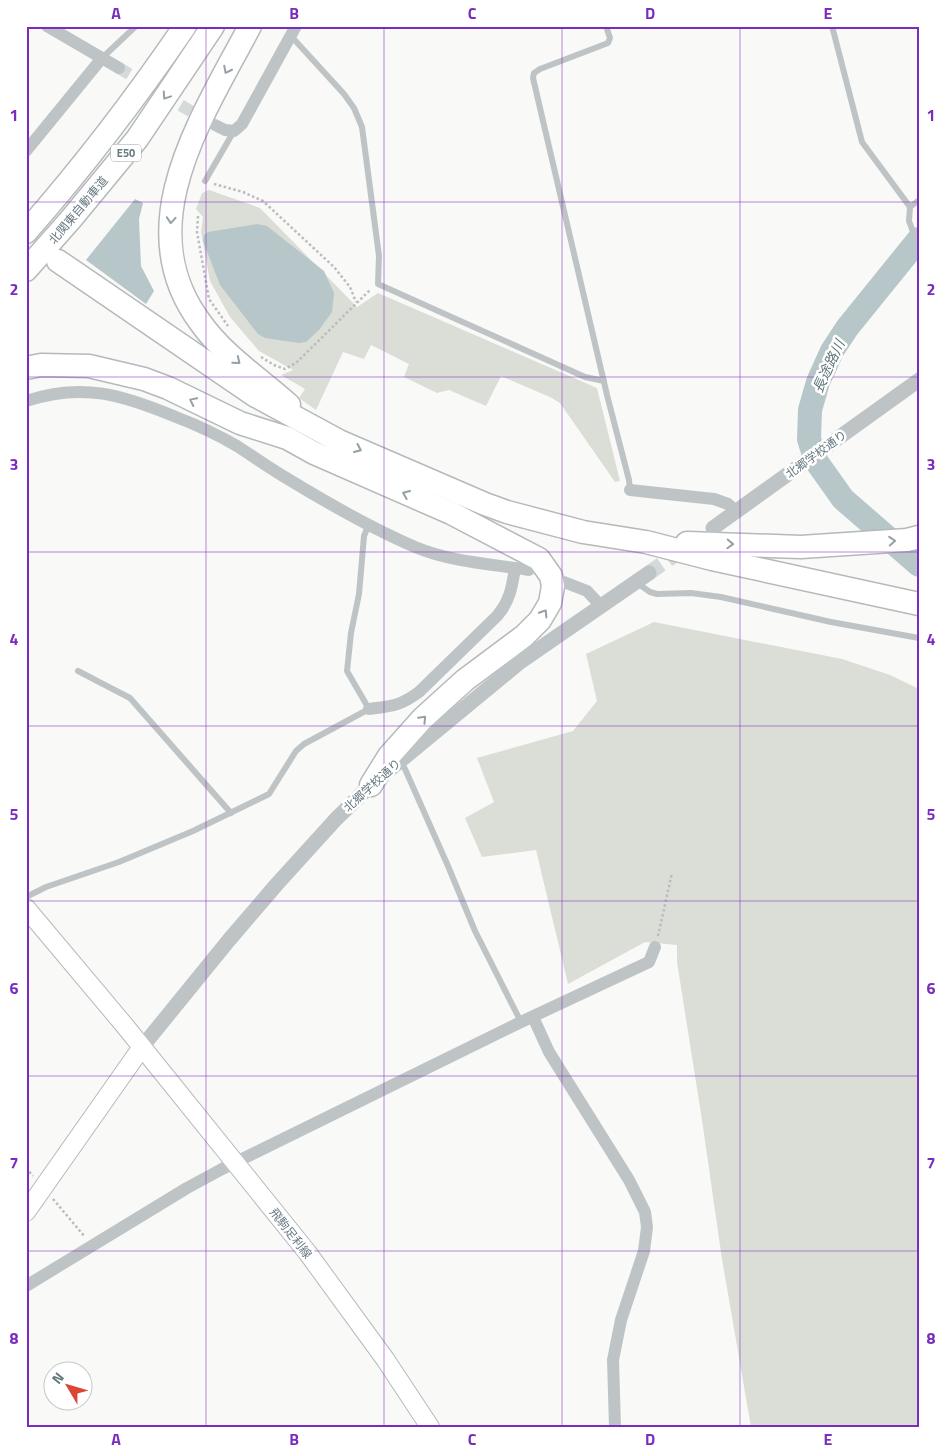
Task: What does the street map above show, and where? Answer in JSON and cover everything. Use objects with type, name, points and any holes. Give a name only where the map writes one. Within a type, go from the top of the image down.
[{"type":"highway","name":"北関東自動車道","points":[[26,232],[63,190],[120,117],[185,26]]},
{"type":"highway","name":"北関東自動車道","points":[[26,270],[71,219],[137,138],[213,26]]},
{"type":"highway","points":[[250,26],[187,148],[175,187],[171,216],[170,242],[173,267],[190,309],[221,347],[315,428]]},
{"type":"highway","points":[[26,208],[64,167],[107,115],[166,54]]},
{"type":"highway","points":[[287,438],[245,404],[54,266],[254,395],[339,441],[507,512],[584,532],[646,542],[712,559],[919,604]]},
{"type":"highway","points":[[26,368],[41,365],[89,366],[144,378],[240,423],[287,438],[341,465],[451,513],[539,559],[551,576],[553,586],[550,603],[540,620],[524,636],[465,680],[422,719],[389,756],[371,785]]},
{"type":"highway","points":[[451,513],[511,528],[919,615]]},
{"type":"highway","points":[[646,542],[801,547],[919,537]]},
{"type":"main road","name":"飛駒足利線","points":[[26,908],[142,1047],[307,1252],[385,1359],[430,1427]]},
{"type":"main road","points":[[26,1212],[142,1047]]},
{"type":"street","points":[[47,26],[119,68]]},
{"type":"street","points":[[215,125],[225,130],[234,130],[242,124],[294,31]]},
{"type":"street","points":[[26,151],[102,58]]},
{"type":"street","name":"北郷学校通り","points":[[713,528],[919,380]]},
{"type":"street","points":[[26,401],[69,391],[107,393],[137,402],[188,422],[236,446],[290,480],[369,524],[430,553],[455,560],[529,570]]},
{"type":"street","points":[[630,490],[714,499],[728,504],[736,512]]},
{"type":"street","points":[[369,709],[405,702],[419,692],[476,637],[506,606],[512,589],[515,568]]},
{"type":"street","name":"北郷学校通り","points":[[142,1047],[277,884],[336,819],[371,785],[520,662],[649,573]]},
{"type":"street","points":[[564,582],[587,591],[601,606]]},
{"type":"street","points":[[26,1286],[187,1188],[235,1163],[527,1019],[649,962],[655,947]]},
{"type":"street","points":[[527,1019],[628,1180],[645,1212],[647,1228],[644,1251],[621,1320],[613,1360],[615,1427]]},
{"type":"lane","points":[[102,58],[136,26]]},
{"type":"lane","points":[[606,26],[610,38],[608,43],[540,70],[534,73],[533,78],[630,490]]},
{"type":"lane","points":[[832,26],[862,142],[910,207],[909,221],[919,248]]},
{"type":"lane","points":[[294,31],[354,108],[362,127],[379,256],[378,284],[585,377],[604,381]]},
{"type":"lane","points":[[205,181],[234,130]]},
{"type":"lane","points":[[910,207],[919,200]]},
{"type":"lane","points":[[26,897],[46,886],[119,862],[193,831],[269,794],[296,751],[304,744],[369,709],[348,670],[359,594],[364,536],[369,524]]},
{"type":"lane","points":[[636,582],[645,590],[657,594],[691,593],[721,597],[831,622],[919,638]]},
{"type":"lane","points":[[78,671],[130,698],[231,813]]},
{"type":"lane","points":[[399,761],[405,769],[475,931],[527,1019]]},
{"type":"path","points":[[205,181],[243,192],[262,200],[334,267],[350,287],[356,302]]},
{"type":"path","points":[[198,216],[197,232],[209,299],[228,327]]},
{"type":"path","points":[[261,357],[285,369],[296,363],[356,302],[378,284]]},
{"type":"path","points":[[655,947],[672,872]]},
{"type":"path","points":[[26,1168],[93,1246]]},
{"type":"shaded area","points":[[209,190],[260,208],[357,307],[378,293],[597,388],[620,481],[615,482],[560,403],[501,376],[486,406],[449,390],[437,393],[404,377],[409,364],[371,345],[364,359],[343,352],[316,410],[299,398],[305,389],[281,375],[293,370],[259,351],[230,317],[210,281],[201,232],[203,217],[196,209],[202,193]]},
{"type":"shaded area","points":[[135,199],[143,203],[139,219],[141,266],[154,291],[146,304],[86,260]]},
{"type":"shaded area","points":[[257,224],[267,226],[324,271],[334,293],[332,312],[319,330],[306,342],[299,343],[265,338],[258,334],[220,285],[203,241],[204,235],[208,232]]},
{"type":"shaded area","points":[[654,622],[842,659],[890,675],[919,689],[919,1427],[751,1427],[722,1259],[677,962],[677,945],[645,942],[568,984],[536,850],[482,857],[465,818],[494,802],[477,758],[573,731],[597,701],[586,654]]},
{"type":"waterway","name":"長途路川","points":[[919,239],[847,328],[832,351],[818,382],[810,410],[809,439],[816,461],[843,499],[919,565]]},
{"type":"tunnel","points":[[119,68],[207,121]]},
{"type":"tunnel","points":[[26,254],[50,270]]},
{"type":"tunnel","points":[[649,573],[685,548]]}]
